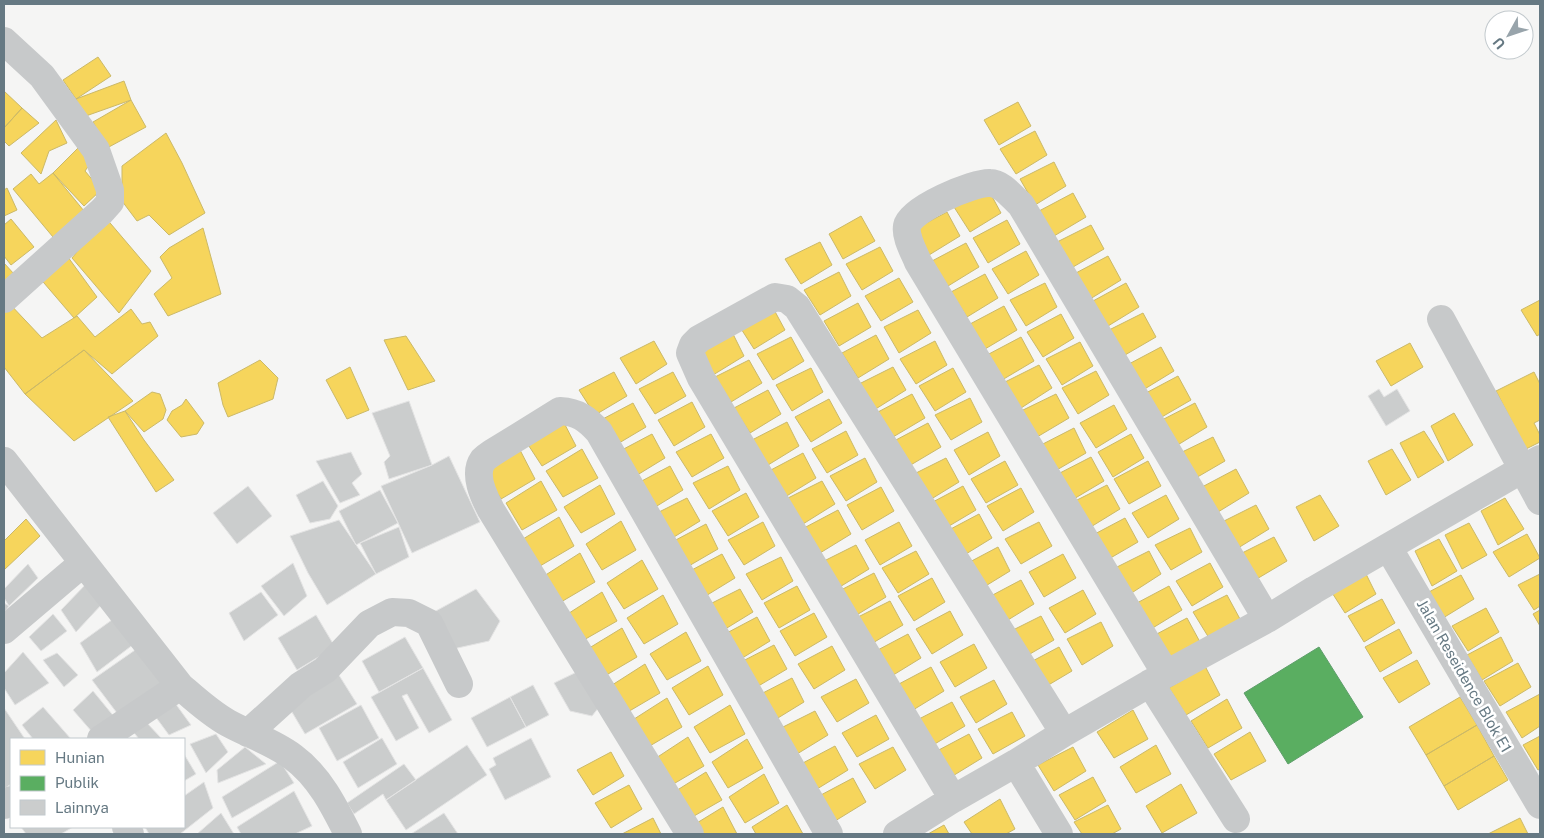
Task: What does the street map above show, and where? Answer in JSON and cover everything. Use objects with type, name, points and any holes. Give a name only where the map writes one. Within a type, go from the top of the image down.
[{"type":"street","points":[[4,41],[42,76],[96,150],[110,190],[110,202],[102,211],[4,299]]},
{"type":"street","points":[[1236,819],[1158,678],[918,262],[908,239],[907,226],[911,218],[930,204],[977,185],[990,183],[1005,190],[1021,205],[1267,619]]},
{"type":"street","points":[[953,799],[700,378],[690,353],[693,345],[699,339],[775,296],[786,298],[797,307],[1064,733]]},
{"type":"street","points":[[1441,319],[1531,465],[1540,501]]},
{"type":"street","points":[[690,834],[496,518],[480,486],[482,461],[560,410],[578,414],[600,432],[829,834]]},
{"type":"street","points":[[4,463],[180,686],[215,715],[248,733],[271,742],[294,758],[313,776],[333,804],[348,834]]},
{"type":"street","points":[[897,834],[1158,678],[1267,619],[1531,465]]},
{"type":"street","name":"Jalan Reseidence Blok E1","points":[[1388,547],[1536,788]]},
{"type":"street","points":[[4,630],[83,563]]},
{"type":"street","points":[[248,733],[302,685],[325,670],[369,624],[392,612],[409,613],[429,623],[459,684]]},
{"type":"street","points":[[102,738],[180,686]]},
{"type":"street","points":[[1016,764],[1059,834]]},
{"type":"building: Hunian","points":[[98,57],[111,76],[76,99],[63,80]]},
{"type":"building: Hunian","points":[[124,81],[131,100],[83,117],[76,99]]},
{"type":"building: Hunian","points":[[4,91],[22,108],[4,128]]},
{"type":"building: Hunian","points":[[131,100],[146,127],[107,148],[93,122]]},
{"type":"building: Hunian","points":[[1018,102],[1031,126],[999,145],[984,120]]},
{"type":"building: Hunian","points":[[22,108],[39,123],[9,146],[4,141],[4,128]]},
{"type":"building: Hunian","points":[[56,120],[67,143],[49,151],[41,174],[21,153]]},
{"type":"building: Hunian","points":[[1035,131],[1047,155],[1016,174],[1000,149]]},
{"type":"building: Hunian","points":[[166,133],[205,213],[169,235],[149,215],[137,221],[122,201],[122,166]]},
{"type":"building: Hunian","points":[[81,145],[96,155],[85,171],[101,190],[84,206],[53,173]]},
{"type":"building: Hunian","points":[[1054,162],[1066,186],[1035,205],[1020,179]]},
{"type":"building: Hunian","points":[[53,173],[84,211],[53,237],[13,189],[31,174],[39,184]]},
{"type":"building: Hunian","points":[[7,188],[17,210],[4,216],[4,190]]},
{"type":"building: Hunian","points":[[988,189],[1001,213],[970,232],[954,207]]},
{"type":"building: Hunian","points":[[1073,193],[1086,217],[1054,236],[1039,211]]},
{"type":"building: Hunian","points":[[947,212],[960,236],[929,255],[913,230]]},
{"type":"building: Hunian","points":[[861,216],[875,241],[843,259],[829,234]]},
{"type":"building: Hunian","points":[[105,217],[151,271],[119,313],[72,258]]},
{"type":"building: Hunian","points":[[11,219],[34,247],[11,265],[4,256],[4,225]]},
{"type":"building: Hunian","points":[[1007,220],[1020,244],[988,263],[973,238]]},
{"type":"building: Hunian","points":[[1091,225],[1104,249],[1073,267],[1057,242]]},
{"type":"building: Hunian","points":[[203,228],[221,294],[168,316],[154,294],[172,278],[160,257],[169,248]]},
{"type":"building: Hunian","points":[[820,242],[832,265],[801,284],[785,259]]},
{"type":"building: Hunian","points":[[966,243],[979,267],[948,286],[932,261]]},
{"type":"building: Hunian","points":[[880,247],[893,271],[862,290],[846,264]]},
{"type":"building: Hunian","points":[[1026,251],[1039,275],[1008,294],[992,269]]},
{"type":"building: Hunian","points":[[65,253],[97,297],[74,318],[38,276]]},
{"type":"building: Hunian","points":[[1108,256],[1121,280],[1090,299],[1074,274]]},
{"type":"building: Hunian","points":[[4,263],[14,274],[4,284]]},
{"type":"building: Hunian","points":[[839,272],[851,296],[820,315],[804,290]]},
{"type":"building: Hunian","points":[[985,274],[998,298],[967,317],[951,292]]},
{"type":"building: Hunian","points":[[899,278],[913,302],[881,321],[865,296]]},
{"type":"building: Hunian","points":[[1045,283],[1057,307],[1026,326],[1010,300]]},
{"type":"building: Hunian","points":[[1126,283],[1139,307],[1108,326],[1093,301]]},
{"type":"building: Hunian","points":[[1540,300],[1540,334],[1537,336],[1521,310]]},
{"type":"building: Hunian","points":[[7,301],[42,338],[77,316],[95,337],[131,309],[142,324],[150,322],[158,336],[112,374],[84,350],[25,394],[4,367],[4,304]]},
{"type":"building: Hunian","points":[[858,303],[871,327],[839,346],[824,321]]},
{"type":"building: Hunian","points":[[772,306],[785,330],[754,349],[738,324]]},
{"type":"building: Hunian","points":[[1004,306],[1017,330],[985,349],[970,324]]},
{"type":"building: Hunian","points":[[918,310],[931,333],[899,353],[884,327]]},
{"type":"building: Hunian","points":[[1143,313],[1156,337],[1125,355],[1109,330]]},
{"type":"building: Hunian","points":[[1061,314],[1074,338],[1043,357],[1027,332]]},
{"type":"building: Hunian","points":[[732,332],[744,356],[713,375],[698,350]]},
{"type":"building: Hunian","points":[[876,335],[889,359],[858,378],[842,353]]},
{"type":"building: Hunian","points":[[406,336],[435,381],[408,390],[384,340]]},
{"type":"building: Hunian","points":[[791,337],[804,361],[773,380],[757,354]]},
{"type":"building: Hunian","points":[[1021,337],[1034,361],[1002,380],[987,355]]},
{"type":"building: Hunian","points":[[654,341],[667,364],[636,384],[620,358]]},
{"type":"building: Hunian","points":[[935,341],[947,365],[916,384],[900,359]]},
{"type":"building: Hunian","points":[[1080,342],[1093,366],[1062,385],[1046,359]]},
{"type":"building: Hunian","points":[[1410,343],[1423,367],[1391,386],[1376,361]]},
{"type":"building: Hunian","points":[[1161,347],[1174,371],[1143,390],[1127,365]]},
{"type":"building: Hunian","points":[[84,350],[133,401],[74,441],[25,394]]},
{"type":"building: Hunian","points":[[260,360],[278,378],[273,399],[228,417],[218,383]]},
{"type":"building: Hunian","points":[[749,360],[762,383],[731,402],[715,377]]},
{"type":"building: Hunian","points":[[1039,365],[1052,388],[1021,408],[1005,382]]},
{"type":"building: Hunian","points":[[350,367],[369,410],[347,419],[326,380]]},
{"type":"building: Hunian","points":[[893,367],[906,390],[874,410],[859,384]]},
{"type":"building: Hunian","points":[[811,368],[823,392],[792,411],[776,385]]},
{"type":"building: Hunian","points":[[953,368],[966,392],[935,411],[919,386]]},
{"type":"building: Hunian","points":[[1096,371],[1109,395],[1078,414],[1062,388]]},
{"type":"building: Hunian","points":[[614,372],[627,396],[595,415],[579,390]]},
{"type":"building: Hunian","points":[[673,372],[686,396],[655,414],[639,389]]},
{"type":"building: Hunian","points":[[1534,372],[1540,384],[1540,420],[1534,423],[1540,435],[1540,442],[1526,449],[1496,391]]},
{"type":"building: Hunian","points":[[1178,376],[1191,400],[1160,418],[1144,394]]},
{"type":"building: Hunian","points":[[768,390],[781,414],[750,433],[734,408]]},
{"type":"building: Hunian","points":[[152,392],[160,394],[166,410],[163,419],[144,432],[125,411]]},
{"type":"building: Hunian","points":[[912,394],[925,418],[893,437],[878,412]]},
{"type":"building: Hunian","points":[[1056,394],[1069,418],[1037,437],[1021,411]]},
{"type":"building: Hunian","points":[[970,398],[982,422],[951,440],[935,415]]},
{"type":"building: Hunian","points":[[186,399],[204,423],[197,434],[181,437],[167,420],[172,411],[182,405]]},
{"type":"building: Hunian","points":[[829,399],[842,423],[811,442],[795,417]]},
{"type":"building: Hunian","points":[[692,402],[705,427],[674,446],[658,420]]},
{"type":"building: Hunian","points":[[633,403],[646,427],[614,446],[599,421]]},
{"type":"building: Hunian","points":[[1195,403],[1207,427],[1176,446],[1160,421]]},
{"type":"building: Hunian","points":[[1114,405],[1127,429],[1096,448],[1080,423]]},
{"type":"building: Hunian","points":[[125,411],[174,480],[156,492],[108,417]]},
{"type":"building: Hunian","points":[[1454,413],[1473,445],[1448,461],[1431,426]]},
{"type":"building: Hunian","points":[[561,417],[576,446],[542,466],[525,440]]},
{"type":"building: Hunian","points":[[787,422],[799,446],[768,465],[752,440]]},
{"type":"building: Hunian","points":[[928,423],[941,447],[909,466],[894,441]]},
{"type":"building: Hunian","points":[[1074,428],[1086,453],[1055,471],[1039,446]]},
{"type":"building: Hunian","points":[[846,431],[858,455],[827,473],[812,449]]},
{"type":"building: Hunian","points":[[1424,431],[1444,462],[1418,478],[1400,443]]},
{"type":"building: Hunian","points":[[988,432],[1000,456],[969,475],[954,450]]},
{"type":"building: Hunian","points":[[652,434],[665,458],[634,477],[618,452]]},
{"type":"building: Hunian","points":[[711,434],[724,458],[692,477],[676,452]]},
{"type":"building: Hunian","points":[[1131,434],[1144,458],[1113,477],[1098,452]]},
{"type":"building: Hunian","points":[[1213,437],[1225,461],[1194,479],[1178,454]]},
{"type":"building: Hunian","points":[[582,449],[598,478],[563,497],[546,471]]},
{"type":"building: Hunian","points":[[1392,449],[1411,480],[1386,495],[1368,461]]},
{"type":"building: Hunian","points":[[520,450],[535,479],[501,499],[484,472]]},
{"type":"building: Hunian","points":[[803,453],[816,478],[785,497],[769,471]]},
{"type":"building: Hunian","points":[[1091,457],[1104,481],[1072,500],[1056,475]]},
{"type":"building: Hunian","points":[[865,458],[877,482],[846,501],[830,476]]},
{"type":"building: Hunian","points":[[946,458],[959,482],[928,501],[912,475]]},
{"type":"building: Hunian","points":[[1005,461],[1018,485],[986,503],[971,479]]},
{"type":"building: Hunian","points":[[1148,461],[1161,486],[1129,504],[1114,479]]},
{"type":"building: Hunian","points":[[670,466],[683,490],[652,509],[636,484]]},
{"type":"building: Hunian","points":[[728,466],[740,490],[709,509],[693,483]]},
{"type":"building: Hunian","points":[[1236,469],[1249,493],[1218,512],[1202,487]]},
{"type":"building: Hunian","points":[[541,481],[557,510],[522,530],[506,503]]},
{"type":"building: Hunian","points":[[822,481],[835,504],[803,524],[788,498]]},
{"type":"building: Hunian","points":[[600,485],[615,514],[581,533],[564,507]]},
{"type":"building: Hunian","points":[[1107,485],[1120,509],[1089,528],[1073,502]]},
{"type":"building: Hunian","points":[[963,486],[976,510],[944,529],[929,504]]},
{"type":"building: Hunian","points":[[881,487],[894,511],[862,530],[847,505]]},
{"type":"building: Hunian","points":[[1021,488],[1034,512],[1003,531],[987,506]]},
{"type":"building: Hunian","points":[[746,493],[759,517],[728,536],[712,511]]},
{"type":"building: Hunian","points":[[1166,495],[1179,519],[1148,538],[1132,513]]},
{"type":"building: Hunian","points":[[1320,495],[1339,526],[1314,541],[1296,507]]},
{"type":"building: Hunian","points":[[687,498],[700,521],[669,540],[653,515]]},
{"type":"building: Hunian","points":[[1505,498],[1524,529],[1498,545],[1481,511]]},
{"type":"building: Hunian","points":[[1256,505],[1269,529],[1238,548],[1222,522]]},
{"type":"building: Hunian","points":[[838,510],[851,534],[820,553],[804,528]]},
{"type":"building: Hunian","points":[[979,514],[992,538],[961,557],[945,532]]},
{"type":"building: Hunian","points":[[559,517],[574,546],[540,566],[523,539]]},
{"type":"building: Hunian","points":[[1125,518],[1138,542],[1107,560],[1091,536]]},
{"type":"building: Hunian","points":[[26,519],[40,536],[4,570],[4,541]]},
{"type":"building: Hunian","points":[[621,521],[636,550],[602,570],[586,544]]},
{"type":"building: Hunian","points":[[763,522],[775,546],[744,565],[728,540]]},
{"type":"building: Hunian","points":[[899,522],[912,546],[880,565],[865,540]]},
{"type":"building: Hunian","points":[[1039,522],[1052,546],[1021,564],[1005,539]]},
{"type":"building: Hunian","points":[[1469,523],[1487,555],[1462,569],[1445,535]]},
{"type":"building: Hunian","points":[[706,524],[718,549],[687,567],[672,542]]},
{"type":"building: Hunian","points":[[1190,528],[1202,552],[1171,570],[1155,545]]},
{"type":"building: Hunian","points":[[1527,534],[1540,558],[1509,577],[1493,552]]},
{"type":"building: Hunian","points":[[1274,537],[1287,561],[1255,580],[1240,554]]},
{"type":"building: Hunian","points":[[1439,539],[1457,571],[1432,586],[1415,551]]},
{"type":"building: Hunian","points":[[856,545],[869,569],[838,588],[822,562]]},
{"type":"building: Hunian","points":[[998,547],[1010,571],[979,590],[964,565]]},
{"type":"building: Hunian","points":[[916,551],[929,574],[898,593],[882,568]]},
{"type":"building: Hunian","points":[[1149,551],[1161,574],[1130,594],[1115,568]]},
{"type":"building: Hunian","points":[[580,553],[595,582],[561,602],[544,576]]},
{"type":"building: Hunian","points":[[722,554],[735,578],[704,597],[688,572]]},
{"type":"building: Hunian","points":[[1063,554],[1076,578],[1044,597],[1029,572]]},
{"type":"building: Hunian","points":[[781,557],[793,581],[762,600],[746,574]]},
{"type":"building: Hunian","points":[[642,560],[658,589],[624,609],[607,583]]},
{"type":"building: Hunian","points":[[1210,563],[1223,587],[1192,606],[1176,581]]},
{"type":"building: Hunian","points":[[1364,570],[1376,594],[1345,613],[1329,588]]},
{"type":"building: Hunian","points":[[874,573],[886,597],[855,616],[839,591]]},
{"type":"building: Hunian","points":[[1540,574],[1540,606],[1534,610],[1518,585]]},
{"type":"building: Hunian","points":[[1461,575],[1474,599],[1443,618],[1427,593]]},
{"type":"building: Hunian","points":[[932,578],[945,602],[914,621],[898,596]]},
{"type":"building: Hunian","points":[[1021,580],[1034,604],[1003,623],[987,598]]},
{"type":"building: Hunian","points":[[797,586],[810,610],[779,628],[764,603]]},
{"type":"building: Hunian","points":[[1169,586],[1182,610],[1151,629],[1135,604]]},
{"type":"building: Hunian","points":[[740,589],[753,612],[722,631],[706,606]]},
{"type":"building: Hunian","points":[[1083,590],[1096,614],[1065,633],[1049,608]]},
{"type":"building: Hunian","points":[[602,592],[617,621],[582,641],[566,615]]},
{"type":"building: Hunian","points":[[663,595],[678,624],[644,644],[627,618]]},
{"type":"building: Hunian","points":[[1227,595],[1240,619],[1209,638],[1193,612]]},
{"type":"building: Hunian","points":[[1382,599],[1395,623],[1364,642],[1348,616]]},
{"type":"building: Hunian","points":[[890,601],[903,625],[871,644],[856,618]]},
{"type":"building: Hunian","points":[[1486,608],[1499,632],[1468,651],[1452,626]]},
{"type":"building: Hunian","points":[[1540,610],[1540,626],[1533,614]]},
{"type":"building: Hunian","points":[[950,611],[963,635],[932,654],[916,629]]},
{"type":"building: Hunian","points":[[814,613],[827,637],[795,656],[780,631]]},
{"type":"building: Hunian","points":[[1041,616],[1054,640],[1023,658],[1007,633]]},
{"type":"building: Hunian","points":[[757,617],[770,641],[739,660],[723,635]]},
{"type":"building: Hunian","points":[[1187,618],[1200,642],[1168,661],[1153,636]]},
{"type":"building: Hunian","points":[[1101,622],[1113,646],[1082,665],[1067,639]]},
{"type":"building: Hunian","points":[[622,628],[637,657],[603,677],[586,650]]},
{"type":"building: Hunian","points":[[1399,629],[1412,653],[1380,672],[1365,647]]},
{"type":"building: Hunian","points":[[686,632],[701,661],[667,680],[650,654]]},
{"type":"building: Hunian","points":[[908,634],[921,658],[890,677],[874,652]]},
{"type":"building: Hunian","points":[[1501,637],[1513,661],[1482,680],[1467,655]]},
{"type":"building: Hunian","points":[[974,644],[987,668],[955,687],[940,662]]},
{"type":"building: Hunian","points":[[774,645],[787,669],[755,688],[739,663]]},
{"type":"building: Hunian","points":[[832,646],[845,670],[814,689],[798,664]]},
{"type":"building: Hunian","points":[[1059,647],[1072,671],[1040,690],[1025,665]]},
{"type":"building: Hunian","points":[[1417,660],[1430,684],[1399,703],[1383,678]]},
{"type":"building: Hunian","points":[[1518,663],[1531,687],[1500,706],[1484,681]]},
{"type":"building: Hunian","points":[[645,664],[660,693],[626,713],[609,687]]},
{"type":"building: Hunian","points":[[708,666],[723,695],[689,715],[672,688]]},
{"type":"building: Hunian","points":[[1205,666],[1220,695],[1186,715],[1169,688]]},
{"type":"building: Hunian","points":[[931,667],[944,691],[913,710],[897,685]]},
{"type":"building: Hunian","points":[[792,678],[804,702],[773,721],[757,696]]},
{"type":"building: Hunian","points":[[856,679],[869,703],[837,722],[821,697]]},
{"type":"building: Hunian","points":[[994,680],[1007,704],[976,723],[960,697]]},
{"type":"building: Hunian","points":[[1540,694],[1540,726],[1522,738],[1506,712]]},
{"type":"building: Hunian","points":[[1460,697],[1477,725],[1426,755],[1409,727]]},
{"type":"building: Hunian","points":[[667,698],[682,727],[648,747],[631,721]]},
{"type":"building: Hunian","points":[[1227,699],[1242,728],[1208,748],[1191,721]]},
{"type":"building: Hunian","points":[[952,702],[965,726],[933,745],[917,720]]},
{"type":"building: Hunian","points":[[730,705],[745,734],[710,753],[694,727]]},
{"type":"building: Hunian","points":[[1133,710],[1148,739],[1114,758],[1097,732]]},
{"type":"building: Hunian","points":[[815,711],[828,735],[797,754],[781,728]]},
{"type":"building: Hunian","points":[[1012,712],[1025,736],[993,754],[978,729]]},
{"type":"building: Hunian","points":[[876,715],[889,739],[857,757],[842,733]]},
{"type":"building: Hunian","points":[[1477,725],[1494,756],[1444,786],[1426,755]]},
{"type":"building: Hunian","points":[[1250,732],[1266,761],[1231,780],[1214,754]]},
{"type":"building: Hunian","points":[[969,734],[982,758],[951,777],[935,752]]},
{"type":"building: Hunian","points":[[1540,736],[1540,769],[1538,770],[1523,745]]},
{"type":"building: Hunian","points":[[688,737],[704,766],[670,786],[653,760]]},
{"type":"building: Hunian","points":[[747,739],[763,768],[728,788],[712,762]]},
{"type":"building: Hunian","points":[[1156,745],[1171,774],[1136,793],[1120,767]]},
{"type":"building: Hunian","points":[[835,746],[848,770],[817,789],[801,764]]},
{"type":"building: Hunian","points":[[893,747],[906,770],[875,789],[859,764]]},
{"type":"building: Hunian","points":[[1073,747],[1086,771],[1054,791],[1038,765]]},
{"type":"building: Hunian","points":[[611,752],[624,776],[593,795],[577,770]]},
{"type":"building: Hunian","points":[[1494,756],[1508,780],[1458,810],[1444,786]]},
{"type":"building: Hunian","points":[[706,772],[722,800],[687,820],[671,794]]},
{"type":"building: Hunian","points":[[764,774],[779,803],[745,823],[729,797]]},
{"type":"building: Hunian","points":[[1093,777],[1106,801],[1075,820],[1059,795]]},
{"type":"building: Hunian","points":[[853,778],[866,802],[835,821],[819,796]]},
{"type":"building: Hunian","points":[[1181,784],[1197,813],[1162,833],[1146,806]]},
{"type":"building: Hunian","points":[[629,785],[642,809],[611,828],[595,803]]},
{"type":"building: Hunian","points":[[1000,799],[1015,829],[1006,834],[972,834],[964,822]]},
{"type":"building: Hunian","points":[[787,805],[803,834],[756,834],[752,827]]},
{"type":"building: Hunian","points":[[1108,805],[1121,829],[1112,834],[1082,834],[1074,822]]},
{"type":"building: Hunian","points":[[723,807],[737,834],[691,834],[687,829]]},
{"type":"building: Hunian","points":[[653,818],[661,834],[622,834]]},
{"type":"building: Hunian","points":[[1520,818],[1528,834],[1488,834]]},
{"type":"building: Hunian","points":[[944,825],[949,834],[928,834]]},
{"type":"building: Publik","points":[[1319,647],[1363,717],[1288,764],[1244,693]]},
{"type":"building: Lainnya","points":[[1379,389],[1384,397],[1397,389],[1410,411],[1386,426],[1368,396]]},
{"type":"building: Lainnya","points":[[409,401],[432,465],[389,479],[384,462],[390,456],[372,413]]},
{"type":"building: Lainnya","points":[[351,452],[362,474],[352,483],[360,495],[340,503],[316,461]]},
{"type":"building: Lainnya","points":[[449,456],[480,522],[412,553],[381,486]]},
{"type":"building: Lainnya","points":[[323,481],[338,506],[330,519],[310,523],[296,495]]},
{"type":"building: Lainnya","points":[[248,486],[272,516],[237,544],[213,513]]},
{"type":"building: Lainnya","points":[[380,490],[398,523],[356,545],[339,511]]},
{"type":"building: Lainnya","points":[[339,520],[376,574],[327,605],[308,573],[290,536]]},
{"type":"building: Lainnya","points":[[399,527],[409,557],[376,574],[360,543]]},
{"type":"building: Lainnya","points":[[293,563],[307,596],[284,616],[261,586]]},
{"type":"building: Lainnya","points":[[28,564],[38,578],[9,606],[4,598],[4,589]]},
{"type":"building: Lainnya","points":[[87,583],[103,603],[76,632],[61,610]]},
{"type":"building: Lainnya","points":[[476,589],[500,621],[489,641],[453,649],[434,612]]},
{"type":"building: Lainnya","points":[[261,592],[278,615],[244,641],[229,613]]},
{"type":"building: Lainnya","points":[[4,603],[9,606],[4,613]]},
{"type":"building: Lainnya","points":[[53,614],[67,631],[41,651],[29,637]]},
{"type":"building: Lainnya","points":[[316,615],[335,647],[297,670],[278,638]]},
{"type":"building: Lainnya","points":[[116,617],[134,644],[97,672],[80,643]]},
{"type":"building: Lainnya","points":[[405,637],[423,668],[379,692],[362,661]]},
{"type":"building: Lainnya","points":[[138,648],[164,685],[120,717],[92,680]]},
{"type":"building: Lainnya","points":[[23,652],[49,683],[15,705],[4,688],[4,673]]},
{"type":"building: Lainnya","points":[[57,653],[78,675],[64,687],[43,660]]},
{"type":"building: Lainnya","points":[[423,668],[452,720],[429,733],[407,694],[402,696],[419,728],[396,741],[371,697]]},
{"type":"building: Lainnya","points":[[581,670],[603,702],[592,716],[570,711],[554,683]]},
{"type":"building: Lainnya","points":[[337,672],[357,704],[305,734],[286,702]]},
{"type":"building: Lainnya","points":[[533,685],[549,715],[526,727],[510,697]]},
{"type":"building: Lainnya","points":[[93,691],[116,719],[93,733],[73,710]]},
{"type":"building: Lainnya","points":[[510,697],[526,727],[487,747],[471,718]]},
{"type":"building: Lainnya","points":[[175,703],[191,725],[169,735],[155,716]]},
{"type":"building: Lainnya","points":[[361,705],[379,738],[337,761],[319,728]]},
{"type":"building: Lainnya","points":[[43,707],[70,738],[32,738],[22,725]]},
{"type":"building: Lainnya","points":[[4,708],[24,738],[10,738],[10,785],[4,789]]},
{"type":"building: Lainnya","points":[[146,722],[161,738],[138,738],[131,729]]},
{"type":"building: Lainnya","points":[[216,734],[228,752],[206,773],[190,744]]},
{"type":"building: Lainnya","points":[[382,738],[397,764],[358,788],[343,762]]},
{"type":"building: Lainnya","points":[[531,738],[551,777],[505,800],[489,769],[496,765],[493,758]]},
{"type":"building: Lainnya","points":[[467,745],[487,775],[406,830],[386,800]]},
{"type":"building: Lainnya","points":[[245,747],[266,764],[218,783],[217,770]]},
{"type":"building: Lainnya","points":[[185,756],[196,774],[185,780]]},
{"type":"building: Lainnya","points":[[280,761],[294,783],[232,818],[222,797]]},
{"type":"building: Lainnya","points":[[404,764],[416,780],[386,800],[383,794],[354,814],[347,803]]},
{"type":"building: Lainnya","points":[[204,782],[213,808],[180,834],[149,834],[146,828],[185,828],[185,795]]},
{"type":"building: Lainnya","points":[[294,791],[312,826],[295,834],[241,834],[237,827]]},
{"type":"building: Lainnya","points":[[221,813],[234,834],[197,834]]},
{"type":"building: Lainnya","points":[[444,813],[458,834],[411,834]]},
{"type":"building: Lainnya","points":[[22,828],[71,828],[61,834],[26,834]]}]
